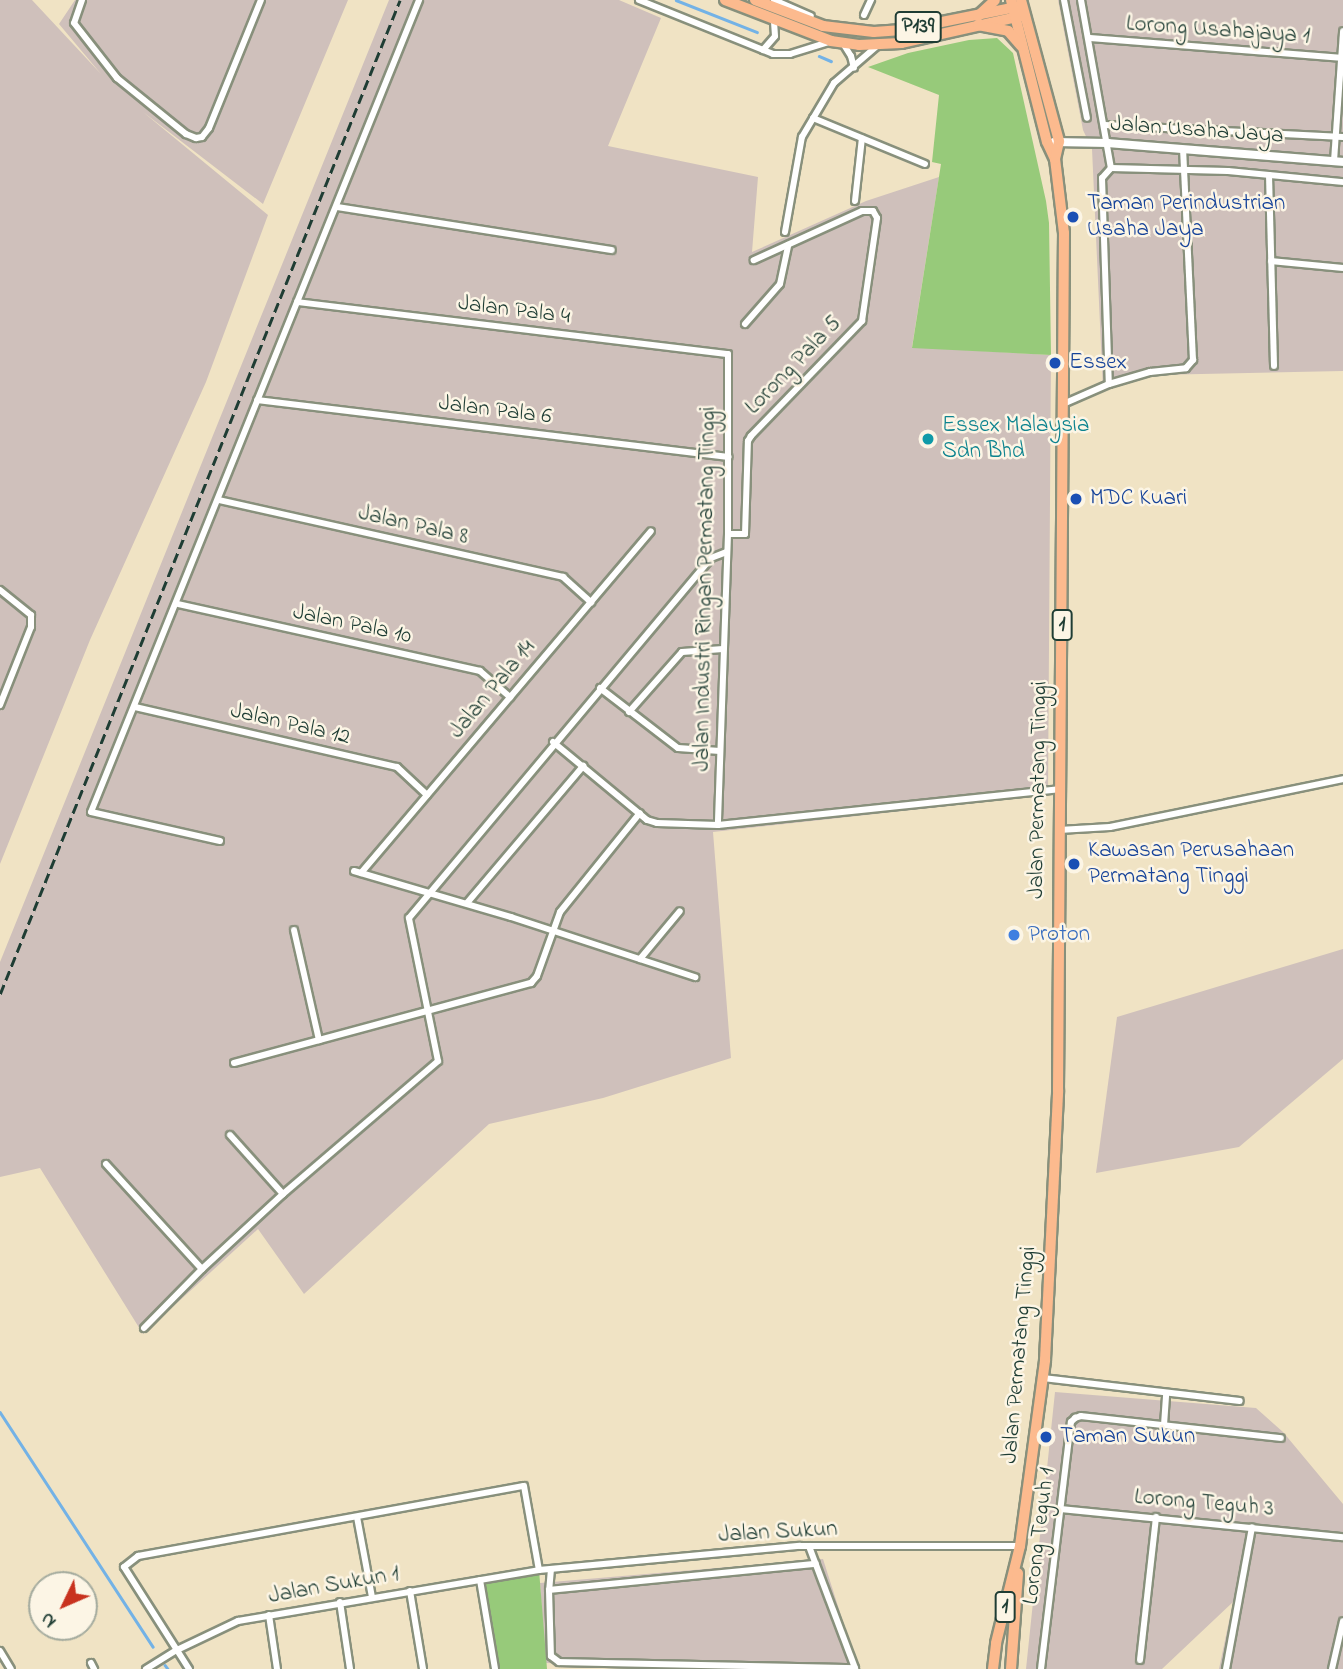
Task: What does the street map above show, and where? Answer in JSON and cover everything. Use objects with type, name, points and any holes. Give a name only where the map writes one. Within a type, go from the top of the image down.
[{"type":"main road","name":"P139","points":[[725,0],[831,41],[877,46],[978,21],[1018,8]]},
{"type":"main road","name":"P139","points":[[755,0],[823,26],[848,31],[902,30],[978,21]]},
{"type":"main road","points":[[995,0],[978,21],[1008,31],[1025,51]]},
{"type":"main road","name":"Jalan Permatang Tinggi","points":[[1018,8],[1025,51],[1053,142]]},
{"type":"main road","name":"Jalan Permatang Tinggi","points":[[1011,1669],[1020,1546],[1043,1378],[1058,1091],[1064,233],[1053,142],[1018,8]]},
{"type":"main road","name":"Jalan Permatang Tinggi","points":[[993,1669],[996,1643],[1020,1546]]},
{"type":"street","points":[[82,0],[74,23],[117,78],[186,134],[196,138],[202,137],[209,128],[261,0]]},
{"type":"street","points":[[220,841],[91,811],[178,604],[257,400],[419,0]]},
{"type":"street","points":[[639,0],[763,50],[790,54],[831,41]]},
{"type":"street","points":[[774,0],[848,31]]},
{"type":"street","points":[[864,15],[871,0]]},
{"type":"street","points":[[1063,0],[1087,118]]},
{"type":"street","points":[[1081,0],[1098,81],[1111,168],[1102,178],[1110,384]]},
{"type":"street","points":[[763,50],[775,36],[774,20]]},
{"type":"street","points":[[1339,161],[1343,32]]},
{"type":"street","name":"Lorong Usahajaya 1","points":[[1090,38],[1342,58]]},
{"type":"street","points":[[843,44],[849,50],[854,68]]},
{"type":"street","points":[[785,232],[802,137],[834,83],[877,46]]},
{"type":"street","points":[[1082,83],[1098,81]]},
{"type":"street","points":[[813,118],[925,164]]},
{"type":"street","name":"Jalan Usaha Jaya","points":[[1105,125],[1339,137]]},
{"type":"street","points":[[855,201],[862,138]]},
{"type":"street","name":"Jalan Usaha Jaya","points":[[1053,142],[1108,143],[1339,161]]},
{"type":"street","points":[[1063,404],[1110,384],[1150,372],[1190,366],[1193,360],[1184,149]]},
{"type":"street","name":"Jalan Usaha Jaya","points":[[1111,168],[1269,174],[1343,182]]},
{"type":"street","points":[[1269,174],[1273,366]]},
{"type":"street","points":[[337,207],[612,250]]},
{"type":"street","name":"Lorong Pala 5","points":[[728,534],[744,534],[748,441],[751,436],[862,321],[877,218],[873,211],[862,211],[754,260]]},
{"type":"street","points":[[745,324],[780,284],[788,245]]},
{"type":"street","points":[[1271,261],[1343,268]]},
{"type":"street","name":"Jalan Pala 4","points":[[297,302],[728,354]]},
{"type":"street","name":"Jalan Industri Ringan Permatang Tinggi","points":[[718,825],[728,534],[728,354]]},
{"type":"street","name":"Jalan Pala 6","points":[[257,400],[729,457]]},
{"type":"street","name":"Jalan Pala 8","points":[[219,500],[563,577],[591,602]]},
{"type":"street","name":"Jalan Pala 14","points":[[428,892],[357,872],[427,795],[651,531]]},
{"type":"street","points":[[144,1328],[202,1269],[283,1194],[438,1061],[409,918],[553,742],[711,558],[727,552]]},
{"type":"street","points":[[0,590],[31,615],[32,627],[0,705]]},
{"type":"street","name":"Jalan Pala 10","points":[[178,604],[480,671],[510,697]]},
{"type":"street","points":[[629,712],[682,652],[723,649]]},
{"type":"street","points":[[600,688],[678,748],[720,751]]},
{"type":"street","name":"Jalan Pala 12","points":[[135,708],[397,767],[427,795]]},
{"type":"street","points":[[553,742],[652,822],[718,825],[1061,789]]},
{"type":"street","points":[[467,903],[583,766]]},
{"type":"street","points":[[1059,830],[1110,827],[1343,779]]},
{"type":"street","points":[[234,1063],[531,983],[537,976],[561,912],[640,813]]},
{"type":"street","points":[[428,892],[695,977]]},
{"type":"street","points":[[640,959],[680,911]]},
{"type":"street","points":[[294,930],[319,1041]]},
{"type":"street","points":[[230,1135],[283,1194]]},
{"type":"street","points":[[106,1164],[202,1269]]},
{"type":"street","points":[[1043,1378],[1240,1401]]},
{"type":"street","points":[[1164,1425],[1166,1393]]},
{"type":"street","name":"Lorong Teguh 1","points":[[1041,1669],[1071,1422],[1075,1418],[1081,1416],[1280,1438]]},
{"type":"street","points":[[189,1669],[124,1567],[138,1556],[524,1486],[539,1570]]},
{"type":"street","name":"Lorong Teguh 3","points":[[1060,1509],[1343,1536]]},
{"type":"street","points":[[357,1517],[372,1597]]},
{"type":"street","points":[[1140,1660],[1156,1517]]},
{"type":"street","points":[[1226,1669],[1252,1527]]},
{"type":"street","points":[[551,1569],[551,1656],[559,1662],[855,1668],[809,1546]]},
{"type":"street","name":"Jalan Sukun","points":[[539,1570],[809,1546],[1020,1546]]},
{"type":"street","points":[[549,1590],[816,1564]]},
{"type":"street","name":"Jalan Sukun 1","points":[[146,1669],[177,1650],[238,1621],[539,1570]]},
{"type":"street","points":[[480,1580],[495,1669]]},
{"type":"street","points":[[410,1591],[423,1669]]},
{"type":"street","points":[[340,1602],[350,1669]]},
{"type":"street","points":[[269,1615],[277,1669]]},
{"type":"street","points":[[1332,1669],[1343,1621]]},
{"type":"street","points":[[0,1651],[11,1669]]},
{"type":"shaded area","points":[[0,0],[32,0],[101,74],[59,24],[75,0],[348,0],[263,204],[143,112],[268,215],[206,382],[90,640],[0,864]]},
{"type":"shaded area","points":[[389,0],[619,0],[661,18],[608,146],[758,177],[752,252],[866,201],[939,177],[912,347],[1051,355],[1048,795],[713,832],[731,1058],[603,1098],[489,1124],[304,1294],[258,1229],[143,1334],[40,1168],[0,1177],[0,962]]},
{"type":"shaded area","points":[[1058,0],[1343,0],[1343,371],[1154,375],[1103,390],[1092,149],[1083,130]]},
{"type":"shaded area","points":[[1343,949],[1343,1059],[1239,1147],[1096,1173],[1117,1017]]},
{"type":"shaded area","points":[[1055,1392],[1256,1408],[1283,1432],[1343,1504],[1343,1669],[1219,1669],[1233,1602],[1162,1669],[1026,1669]]},
{"type":"shaded area","points":[[823,1559],[858,1669],[545,1663],[540,1583]]},
{"type":"green space","points":[[997,38],[1013,53],[1046,201],[1049,223],[1051,355],[912,348],[941,164],[932,162],[939,95],[868,67],[908,53],[969,40]]},
{"type":"green space","points":[[539,1570],[547,1669],[495,1669],[480,1580]]},
{"type":"waterway","points":[[676,0],[757,32]]},
{"type":"waterway","points":[[819,56],[831,61]]},
{"type":"waterway","points":[[0,1412],[153,1647]]},
{"type":"waterway","points":[[165,1665],[168,1669]]},
{"type":"railway","points":[[0,994],[400,0]]},
{"type":"place","name":"Taman Perindustrian Usaha Jaya","points":[[1073,217]]},
{"type":"place","name":"Essex","points":[[1055,363]]},
{"type":"place","name":"Essex Malaysia Sdn Bhd","points":[[928,439]]},
{"type":"place","name":"MDC Kuari","points":[[1076,499]]},
{"type":"place","name":"Kawasan Perusahaan Permatang Tinggi","points":[[1074,864]]},
{"type":"place","name":"Proton","points":[[1014,935]]},
{"type":"place","name":"Taman Sukun","points":[[1046,1437]]}]
